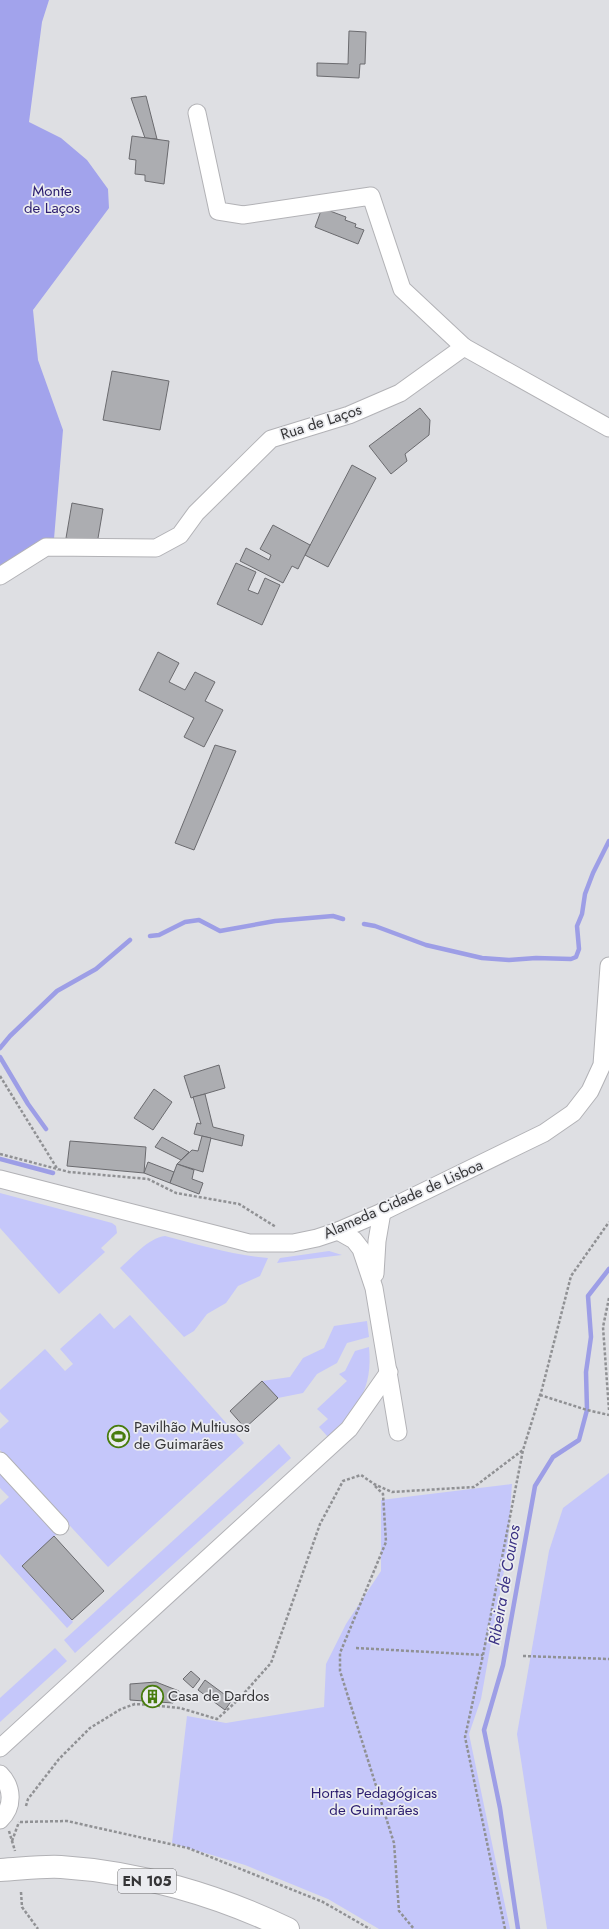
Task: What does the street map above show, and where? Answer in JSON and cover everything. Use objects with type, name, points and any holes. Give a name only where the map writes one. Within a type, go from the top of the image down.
[{"type":"highway","name":"EN 105","points":[[0,1870],[60,1867],[126,1876],[190,1891],[262,1916],[288,1929]]},
{"type":"highway","name":"EN 105","points":[[0,1884],[59,1882],[123,1891],[186,1905],[252,1929]]},
{"type":"street","points":[[197,113],[218,211],[243,216],[372,196],[402,289],[464,347],[609,428]]},
{"type":"street","name":"Rua de Laços","points":[[0,576],[46,547],[156,548],[180,535],[196,513],[271,439],[349,415],[400,393],[464,347]]},
{"type":"street","name":"Alameda Cidade de Lisboa","points":[[0,1179],[228,1239],[249,1243],[298,1241],[338,1231],[382,1212],[544,1133],[573,1113],[590,1091],[602,1065],[609,966]]},
{"type":"street","points":[[374,1288],[376,1252],[382,1212]]},
{"type":"street","points":[[338,1231],[354,1240],[361,1249],[374,1288],[398,1432]]},
{"type":"street","points":[[2,1748],[349,1429],[389,1372]]},
{"type":"street","points":[[0,1461],[60,1526]]},
{"type":"street","points":[[2,1774],[9,1788],[10,1798],[8,1819]]},
{"type":"path","points":[[0,1076],[58,1170]]},
{"type":"path","points":[[0,1154],[58,1170],[148,1179],[176,1193],[239,1204],[298,1241]]},
{"type":"path","points":[[505,1929],[464,1737],[483,1655],[523,1450],[540,1395],[571,1276],[609,1222]]},
{"type":"path","points":[[609,1298],[603,1327],[609,1410]]},
{"type":"path","points":[[540,1395],[609,1415]]},
{"type":"path","points":[[26,1807],[28,1800],[60,1759],[90,1728],[121,1709],[135,1704],[180,1708],[217,1719],[237,1701],[272,1664],[320,1524],[344,1481],[361,1475],[374,1484],[392,1492],[474,1486],[523,1450]]},
{"type":"path","points":[[374,1484],[383,1494],[386,1542],[340,1653],[340,1671],[394,1843],[399,1911],[414,1929]]},
{"type":"path","points":[[356,1648],[483,1655]]},
{"type":"path","points":[[523,1656],[609,1659]]},
{"type":"path","points":[[8,1819],[23,1814]]},
{"type":"path","points":[[8,1819],[12,1841],[17,1856]]},
{"type":"path","points":[[8,1819],[12,1841]]},
{"type":"path","points":[[8,1819],[67,1821],[188,1848],[323,1902],[370,1929]]},
{"type":"path","points":[[21,1892],[22,1907],[38,1929]]},
{"type":"green space","name":"Monte de Laços","points":[[0,0],[49,0],[42,22],[29,122],[61,138],[87,160],[108,189],[109,208],[33,310],[38,360],[63,430],[54,539],[0,568]]},
{"type":"green space","points":[[0,1193],[112,1223],[116,1226],[117,1233],[101,1248],[105,1252],[59,1294],[0,1228]]},
{"type":"green space","points":[[165,1236],[229,1252],[268,1258],[260,1276],[238,1286],[226,1303],[207,1314],[194,1331],[184,1337],[120,1268],[146,1244],[152,1240]]},
{"type":"green space","points":[[329,1251],[342,1255],[277,1263],[280,1258]]},
{"type":"green space","name":"Pavilhão Multiusos de Guimarães","points":[[100,1313],[114,1329],[130,1315],[244,1443],[108,1567],[0,1450],[0,1429],[9,1421],[0,1412],[0,1390],[45,1349],[65,1371],[73,1364],[60,1349]]},
{"type":"green space","points":[[367,1321],[369,1337],[347,1343],[337,1363],[317,1374],[303,1393],[278,1398],[262,1381],[290,1377],[303,1358],[324,1348],[334,1326]]},
{"type":"green space","points":[[369,1347],[370,1362],[368,1375],[361,1398],[355,1408],[328,1437],[319,1427],[328,1419],[317,1409],[347,1381],[339,1374],[345,1371],[355,1351]]},
{"type":"green space","points":[[279,1444],[291,1458],[75,1653],[64,1640]]},
{"type":"green space","points":[[0,1473],[57,1534],[22,1566],[73,1622],[67,1628],[0,1554],[0,1505],[9,1497],[0,1488]]},
{"type":"green space","points":[[609,1473],[609,1929],[547,1929],[517,1734],[549,1551],[563,1508]]},
{"type":"green space","name":"Hortas Pedagógicas de Guimarães","points":[[512,1484],[507,1554],[481,1699],[469,1734],[510,1929],[379,1929],[328,1899],[245,1865],[172,1843],[187,1716],[226,1723],[324,1707],[326,1664],[346,1624],[381,1571],[381,1500]]},
{"type":"green space","points":[[55,1648],[67,1661],[0,1722],[0,1698]]},
{"type":"building","points":[[349,31],[366,32],[365,64],[360,64],[359,78],[317,76],[317,63],[348,64]]},
{"type":"building","points":[[146,96],[157,139],[145,138],[131,98]]},
{"type":"building","points":[[132,136],[169,141],[164,184],[145,181],[145,175],[135,174],[136,160],[129,159]]},
{"type":"building","points":[[322,208],[346,217],[345,220],[356,224],[355,227],[364,230],[358,244],[315,227]]},
{"type":"building","points":[[112,371],[169,381],[160,430],[103,420]]},
{"type":"building","points":[[420,408],[430,420],[429,435],[405,454],[407,461],[391,474],[369,446]]},
{"type":"building","points":[[352,465],[376,478],[328,567],[305,555]]},
{"type":"building","points":[[72,503],[103,509],[97,544],[66,538]]},
{"type":"building","points":[[273,525],[310,545],[298,569],[292,566],[283,583],[240,561],[246,548],[269,560],[271,555],[260,549]]},
{"type":"building","points":[[236,563],[256,572],[248,590],[258,594],[265,578],[280,585],[262,625],[217,604]]},
{"type":"building","points":[[158,652],[179,663],[169,682],[185,690],[195,672],[215,682],[205,701],[223,710],[204,747],[184,737],[194,718],[139,690]]},
{"type":"building","points":[[215,745],[236,751],[194,850],[175,843]]},
{"type":"building","points":[[219,1065],[225,1088],[191,1098],[184,1076]]},
{"type":"building","points":[[154,1089],[172,1102],[153,1130],[134,1118]]},
{"type":"building","points":[[205,1094],[213,1127],[244,1135],[242,1146],[194,1134],[197,1123],[201,1124],[193,1097]]},
{"type":"building","points":[[202,1136],[211,1138],[203,1172],[177,1164],[192,1150],[198,1151]]},
{"type":"building","points":[[162,1137],[189,1152],[181,1160],[155,1147]]},
{"type":"building","points":[[70,1141],[146,1147],[144,1173],[67,1166]]},
{"type":"building","points":[[148,1162],[174,1172],[170,1183],[144,1173]]},
{"type":"building","points":[[177,1164],[194,1170],[192,1179],[203,1183],[199,1194],[170,1183]]},
{"type":"building","points":[[262,1381],[278,1398],[245,1428],[230,1411]]},
{"type":"building","points":[[54,1536],[104,1591],[72,1620],[22,1566]]},
{"type":"building","points":[[191,1671],[200,1679],[193,1688],[183,1679]]},
{"type":"building","points":[[205,1680],[232,1700],[225,1710],[198,1690]]},
{"type":"building","name":"Casa de Dardos","points":[[156,1682],[179,1691],[173,1703],[130,1700],[130,1684]]},
{"type":"waterway","points":[[364,924],[375,926],[426,945],[482,958],[509,960],[536,958],[571,959],[576,957],[579,949],[577,926],[582,914],[585,894],[593,873],[609,841]]},
{"type":"waterway","points":[[150,936],[159,935],[185,922],[199,920],[220,931],[275,921],[333,916],[343,919]]},
{"type":"waterway","points":[[0,1048],[10,1036],[57,991],[96,969],[130,940]]},
{"type":"waterway","points":[[0,1057],[28,1104],[46,1129]]},
{"type":"waterway","points":[[0,1159],[53,1173]]},
{"type":"waterway","name":"Ribeira de Couros","points":[[518,1929],[500,1808],[484,1730],[503,1665],[535,1486],[553,1457],[579,1440],[587,1410],[586,1372],[591,1337],[588,1296],[609,1269]]},
{"type":"place","name":"Pavilhão Multiusos de Guimarães","points":[[119,1436]]},
{"type":"place","name":"Casa de Dardos","points":[[153,1696]]}]
